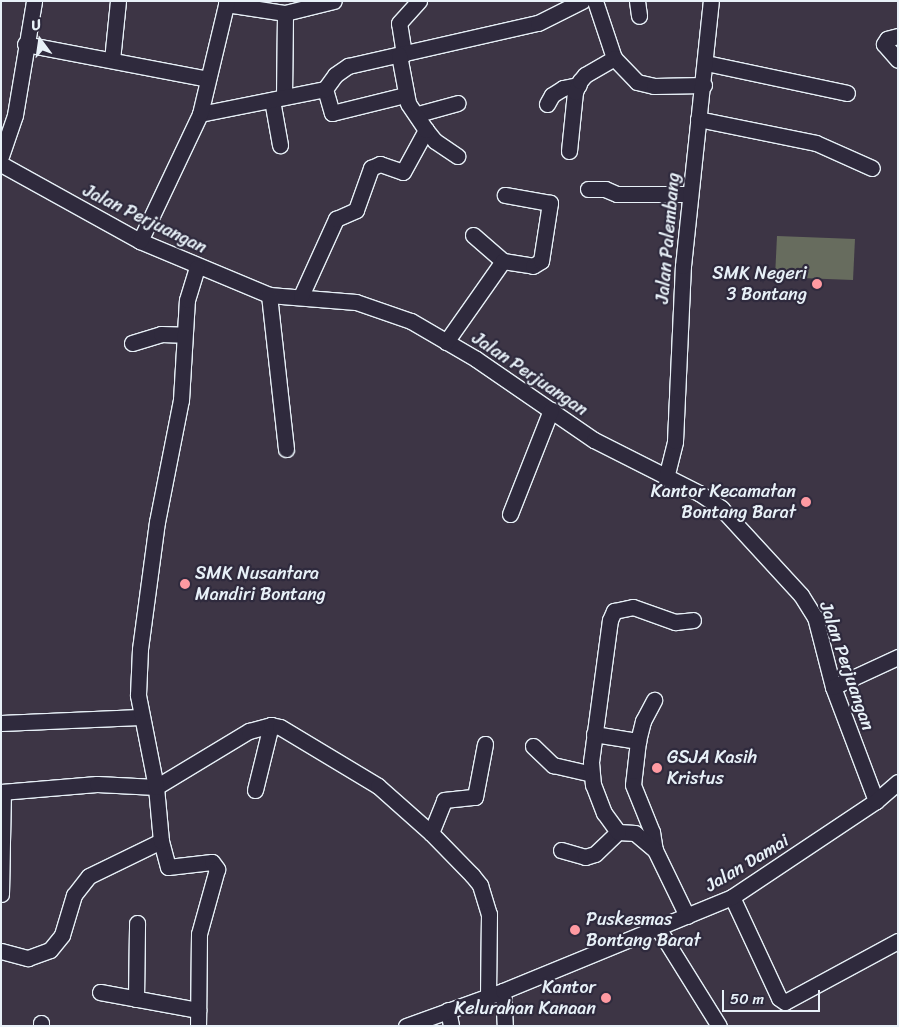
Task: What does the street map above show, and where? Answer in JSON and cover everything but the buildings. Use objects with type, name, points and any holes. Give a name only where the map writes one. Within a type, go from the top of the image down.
[{"type":"street","points":[[1,156],[15,115],[25,44],[34,1]]},
{"type":"street","points":[[112,60],[118,1]]},
{"type":"street","points":[[140,241],[200,114],[227,3],[285,14],[334,1]]},
{"type":"street","points":[[419,1],[399,23],[405,95],[434,141],[457,156]]},
{"type":"street","points":[[200,114],[325,89],[343,68],[538,22],[582,1]]},
{"type":"street","points":[[595,1],[614,58],[637,82],[654,86],[705,74],[847,94]]},
{"type":"street","name":"Jalan Palembang","points":[[666,478],[675,441],[682,266],[698,119],[705,74],[711,1]]},
{"type":"street","points":[[280,145],[278,99],[285,14]]},
{"type":"street","points":[[898,36],[887,39],[884,44],[898,60]]},
{"type":"street","points":[[25,44],[208,79]]},
{"type":"street","points":[[569,151],[579,85],[585,75],[614,58]]},
{"type":"street","points":[[548,104],[552,95],[563,88],[579,85]]},
{"type":"street","points":[[325,89],[332,113],[405,95]]},
{"type":"street","points":[[418,114],[458,103]]},
{"type":"street","points":[[698,119],[816,143],[872,168]]},
{"type":"street","points":[[301,296],[336,219],[356,210],[371,168],[380,164],[403,172],[426,130]]},
{"type":"street","name":"Jalan Perjuangan","points":[[1,164],[140,241],[197,267],[234,278],[269,295],[301,296],[372,305],[411,321],[551,410],[594,440],[666,478],[700,493],[721,508],[801,595],[815,617],[833,687],[876,801]]},
{"type":"street","points":[[588,189],[606,189],[617,194],[690,194]]},
{"type":"street","points":[[473,235],[504,261],[533,266],[540,264],[551,210],[547,202],[505,196]]},
{"type":"street","points":[[446,342],[504,261]]},
{"type":"street","points":[[197,267],[187,300],[179,412],[157,522],[140,649],[140,717],[156,787],[161,844],[166,866],[170,868],[212,862],[217,869],[199,934],[198,1026]]},
{"type":"street","points":[[269,295],[286,449]]},
{"type":"street","points":[[132,343],[160,334],[184,335]]},
{"type":"street","points":[[510,514],[551,410]]},
{"type":"street","points":[[618,832],[599,805],[592,774],[594,734],[614,610],[633,607],[675,622],[693,620]]},
{"type":"street","points":[[833,687],[898,658]]},
{"type":"street","points":[[654,700],[643,721],[638,740],[633,785],[652,832],[672,923],[719,1026]]},
{"type":"street","points":[[1,723],[140,717]]},
{"type":"street","points":[[255,790],[271,725]]},
{"type":"street","points":[[1,894],[2,792],[97,784],[156,787],[249,731],[271,725],[292,733],[378,786],[431,833],[476,880],[489,914],[496,992],[505,1026]]},
{"type":"street","points":[[594,734],[638,740]]},
{"type":"street","points":[[431,833],[444,800],[476,798],[485,744]]},
{"type":"street","points":[[533,746],[553,765],[592,774]]},
{"type":"street","name":"Jalan Damai","points":[[406,1026],[672,923],[732,897],[876,801],[898,782]]},
{"type":"street","points":[[561,850],[585,857],[595,854],[618,832],[635,833],[655,850]]},
{"type":"street","points":[[1,951],[28,958],[50,950],[62,935],[74,895],[88,876],[161,844]]},
{"type":"street","points":[[732,897],[779,998],[785,1002],[898,941]]},
{"type":"street","points":[[136,999],[137,923]]},
{"type":"street","points":[[100,992],[198,1010]]},
{"type":"street","points":[[448,1010],[451,1026]]},
{"type":"green space","points":[[777,236],[855,239],[853,280],[775,277]]},
{"type":"place","name":"SMK Negeri 3 Bontang","points":[[817,284]]},
{"type":"place","name":"Kantor Kecamatan Bontang Barat","points":[[806,502]]},
{"type":"place","name":"SMK Nusantara Mandiri Bontang","points":[[185,584]]},
{"type":"place","name":"GSJA Kasih Kristus","points":[[657,768]]},
{"type":"place","name":"Puskesmas Bontang Barat","points":[[575,930]]},
{"type":"place","name":"Kantor Kelurahan Kanaan","points":[[606,998]]}]
